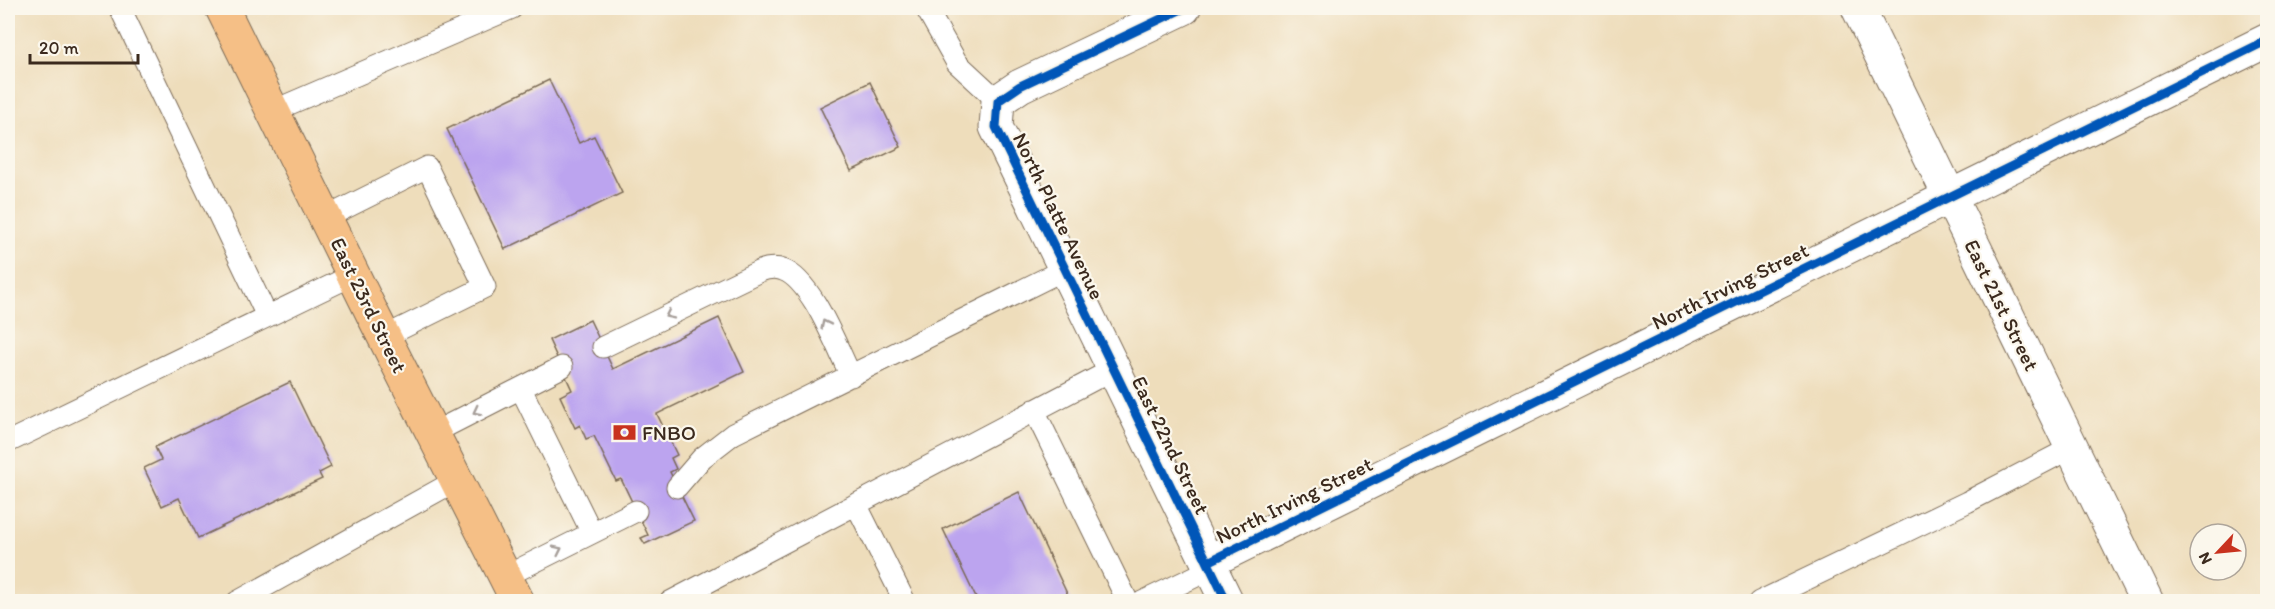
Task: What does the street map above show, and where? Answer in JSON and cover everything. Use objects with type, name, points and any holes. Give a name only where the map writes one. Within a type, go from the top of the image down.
[{"type":"main road","name":"East 23rd Street","points":[[222,8],[353,275],[512,589]]},
{"type":"street","points":[[998,101],[1020,86],[1184,8]]},
{"type":"street","name":"East 21st Street","points":[[1858,8],[2147,602]]},
{"type":"street","name":"North Irving Street","points":[[1210,565],[2268,40]]},
{"type":"street","name":"North Platte Avenue","points":[[998,101],[996,127],[1114,369]]},
{"type":"street","name":"East 22nd Street","points":[[1114,369],[1227,602]]},
{"type":"lane","points":[[120,8],[267,316]]},
{"type":"lane","points":[[273,111],[512,8]]},
{"type":"lane","points":[[926,8],[957,63],[998,101]]},
{"type":"lane","points":[[326,218],[427,167],[485,288],[384,337]]},
{"type":"lane","points":[[603,347],[760,271],[773,267],[784,270],[804,285],[851,376]]},
{"type":"lane","points":[[677,487],[702,458],[733,434],[1065,269]]},
{"type":"lane","points":[[8,442],[353,275]]},
{"type":"lane","points":[[433,433],[562,368]]},
{"type":"lane","points":[[670,602],[1114,369]]},
{"type":"lane","points":[[521,389],[592,533]]},
{"type":"lane","points":[[1034,410],[1128,602]]},
{"type":"lane","points":[[1759,602],[1967,502],[2073,447]]},
{"type":"lane","points":[[237,602],[457,480]]},
{"type":"lane","points":[[856,504],[905,602]]},
{"type":"lane","points":[[512,589],[592,533],[636,511]]},
{"type":"lane","points":[[1142,602],[1210,565]]},
{"type":"building","points":[[549,80],[579,143],[594,136],[622,193],[505,249],[447,129]]},
{"type":"building","points":[[870,82],[901,147],[851,171],[820,107]]},
{"type":"building","name":"FNBO","points":[[719,318],[744,372],[657,414],[677,455],[671,458],[676,469],[670,472],[694,521],[645,544],[641,538],[648,535],[621,479],[616,481],[594,436],[586,439],[580,425],[575,428],[560,396],[572,390],[549,340],[590,320],[613,369]]},
{"type":"building","points":[[290,382],[331,467],[319,473],[322,479],[198,538],[179,498],[162,506],[144,468],[161,460],[155,447]]},
{"type":"building","points":[[1019,492],[1071,602],[978,602],[943,529]]},
{"type":"cycle path","points":[[1184,8],[1020,86],[998,101],[996,127],[1227,602]]},
{"type":"cycle path","points":[[1208,562],[2268,40]]},
{"type":"place","name":"FNBO","points":[[624,432]]}]
